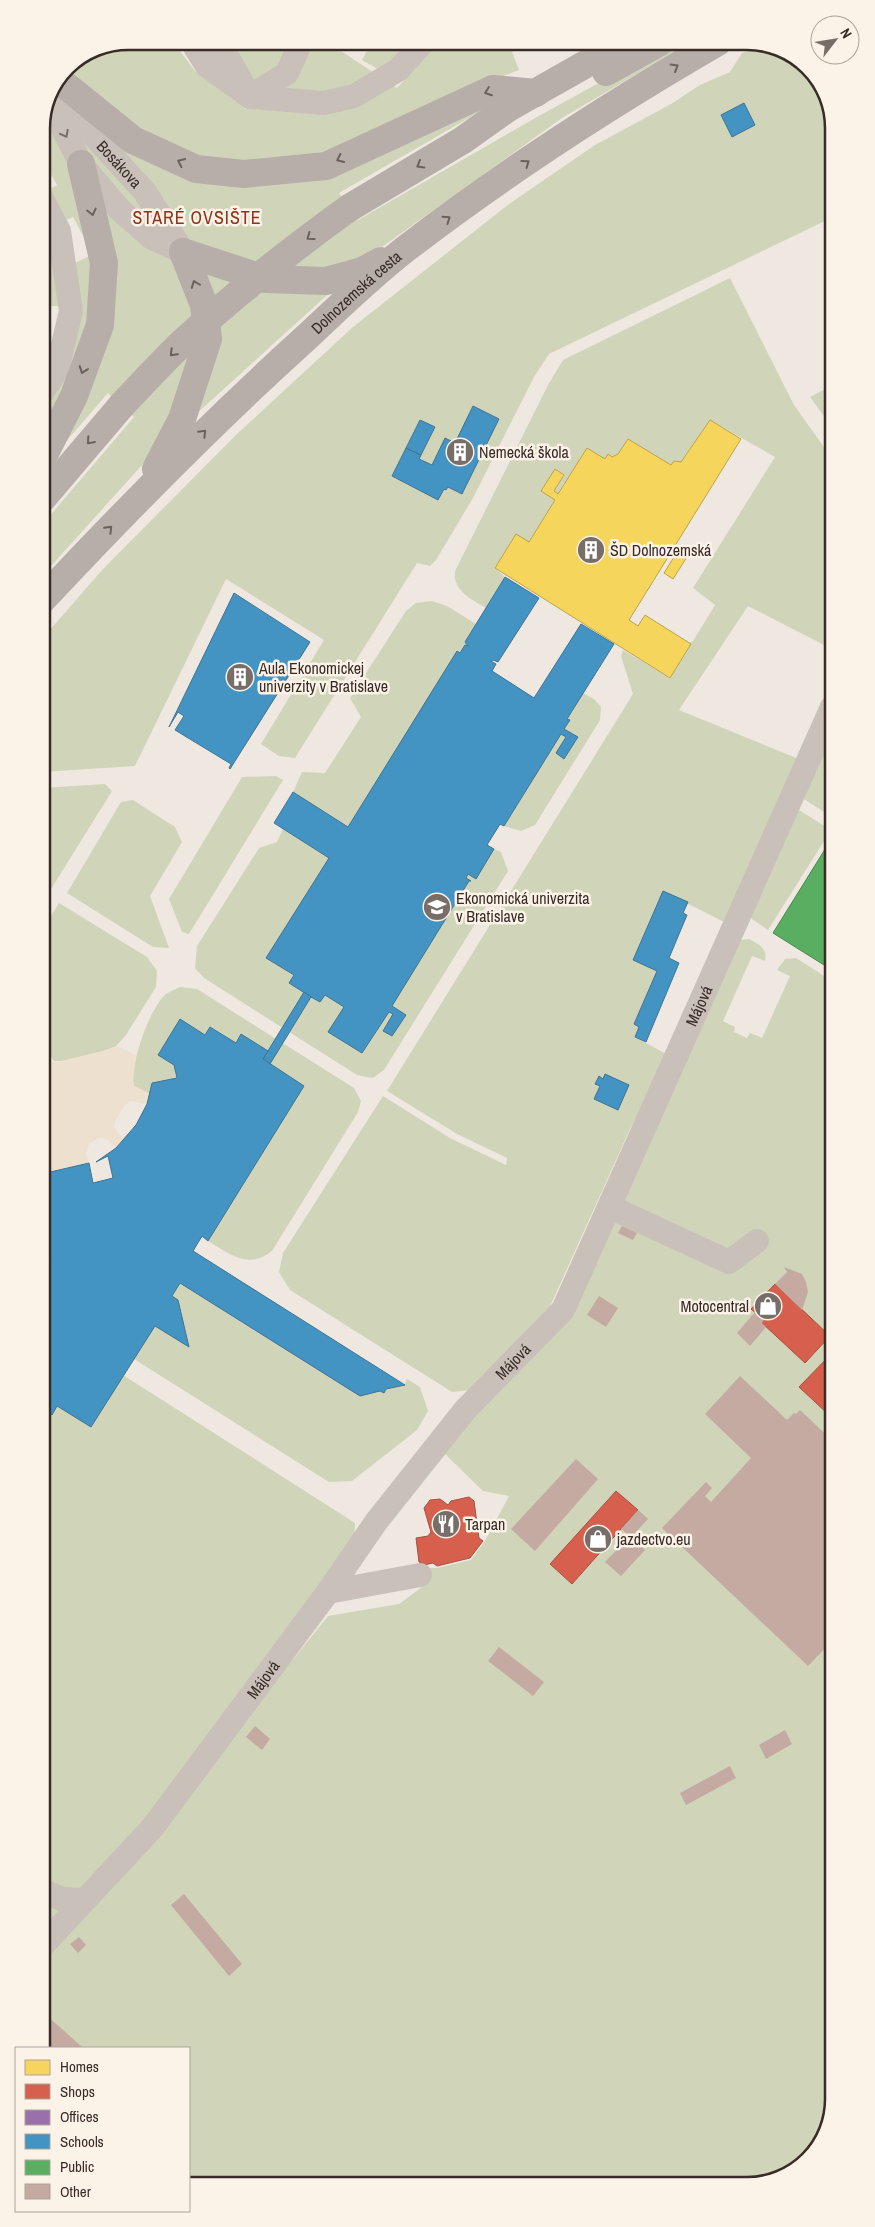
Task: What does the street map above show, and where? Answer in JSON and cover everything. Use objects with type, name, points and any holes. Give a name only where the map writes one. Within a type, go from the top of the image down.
[{"type":"main road","points":[[50,490],[122,405],[184,342],[305,240],[349,208],[463,140],[508,108],[611,50]]},
{"type":"main road","points":[[463,140],[516,121],[645,50]]},
{"type":"main road","name":"Dolnozemská cesta","points":[[50,592],[144,492],[239,398],[407,248],[572,132],[633,92],[704,50]]},
{"type":"main road","points":[[64,84],[133,140],[196,169],[244,174],[326,166],[493,89],[536,93]]},
{"type":"main road","points":[[50,443],[74,396],[100,325],[104,263],[81,164]]},
{"type":"main road","points":[[183,252],[265,280],[326,281],[362,271],[407,248]]},
{"type":"main road","points":[[144,492],[182,419],[208,338],[204,305],[183,252]]},
{"type":"street","points":[[197,50],[207,66],[250,98],[324,103],[354,96],[398,70],[416,50]]},
{"type":"street","points":[[224,50],[250,98]]},
{"type":"street","points":[[250,98],[287,73],[298,50]]},
{"type":"street","name":"Bosákova","points":[[63,85],[91,133],[145,192],[183,252]]},
{"type":"street","name":"Bosákova","points":[[53,109],[81,164],[119,208],[152,238],[183,252]]},
{"type":"street","points":[[50,214],[59,231],[71,310],[57,370],[50,381]]},
{"type":"street","name":"Májová","points":[[50,1937],[153,1827],[328,1592],[376,1522],[464,1410],[563,1310],[825,723]]},
{"type":"street","points":[[610,1207],[729,1262],[757,1241]]},
{"type":"street","points":[[328,1592],[420,1574]]},
{"type":"street","points":[[50,1894],[62,1899],[84,1900]]},
{"type":"green space","points":[[179,50],[195,71],[246,109],[275,92],[301,50],[340,50],[397,88],[432,50],[517,50],[512,52],[519,70],[478,86],[326,157],[215,162],[169,151],[97,103],[73,72],[89,60],[112,51]]},
{"type":"green space","points":[[231,50],[288,50],[289,56],[271,77],[250,82]]},
{"type":"green space","points":[[367,50],[409,50],[385,73],[362,60]]},
{"type":"green space","points":[[658,50],[677,50],[562,118],[375,252],[345,263],[290,275],[193,246],[110,142],[273,180],[512,93],[339,193],[358,220],[537,117]]},
{"type":"green space","points":[[750,50],[763,51],[786,60],[802,73],[817,93],[822,107],[825,128],[825,221],[549,354],[534,377],[473,498],[436,560],[430,566],[417,563],[295,758],[279,756],[261,744],[324,640],[226,579],[135,766],[50,771],[50,630],[103,569],[238,433],[353,327],[509,204],[595,145],[671,104],[700,85],[730,72],[742,53]]},
{"type":"green space","points":[[58,94],[139,198],[154,228],[94,168]]},
{"type":"green space","points":[[50,125],[75,174],[90,215],[97,257],[97,278],[93,321],[82,363],[69,395],[50,430],[50,392],[66,364],[75,337],[77,323],[79,308],[77,280],[73,266],[75,263],[93,254],[73,217],[61,223],[50,203],[50,189],[57,185],[50,173]]},
{"type":"green space","points":[[96,196],[174,257],[195,304],[199,351],[161,444],[50,567],[50,516],[134,417],[108,393],[50,460],[50,453],[92,372]]},
{"type":"green space","points":[[50,254],[59,271],[62,306],[50,306]]},
{"type":"green space","points":[[203,271],[336,287],[194,416]]},
{"type":"green space","points":[[730,278],[794,405],[825,449],[825,645],[748,606],[679,710],[801,760],[726,923],[663,891],[657,971],[634,1024],[639,1027],[635,1037],[668,1055],[629,1131],[543,1322],[470,1390],[452,1392],[290,1290],[279,1272],[283,1253],[383,1096],[450,1138],[506,1165],[507,1158],[457,1134],[387,1091],[633,694],[621,656],[623,650],[670,678],[691,644],[689,643],[693,641],[715,605],[693,588],[775,457],[710,420],[681,462],[674,461],[671,465],[617,454],[612,457],[608,455],[605,459],[564,483],[558,494],[554,491],[564,475],[555,469],[545,485],[555,500],[529,542],[516,535],[495,568],[505,577],[486,608],[460,589],[455,578],[455,571],[548,385],[563,360]]},
{"type":"green space","points":[[825,389],[825,418],[810,397]]},
{"type":"green space","points":[[432,601],[447,606],[476,624],[465,642],[468,646],[465,645],[460,653],[457,652],[348,827],[293,792],[302,772],[325,773],[361,717],[350,698],[406,611],[416,603]]},
{"type":"green space","points":[[583,693],[594,699],[601,707],[600,720],[535,825],[521,831],[504,826],[561,734],[566,737],[556,753],[564,759],[578,738],[564,729],[570,720],[567,719]]},
{"type":"green space","points":[[825,741],[825,813],[799,796]]},
{"type":"green space","points":[[276,776],[283,780],[189,934],[182,932],[169,899],[242,777]]},
{"type":"green space","points":[[105,784],[112,791],[50,891],[50,787]]},
{"type":"green space","points":[[133,800],[175,827],[182,842],[150,896],[169,948],[153,947],[67,893],[121,802]]},
{"type":"green space","points":[[794,807],[825,826],[825,840],[768,930],[752,919],[748,912]]},
{"type":"green space","points":[[283,829],[329,858],[266,958],[294,975],[289,983],[320,1002],[325,995],[344,1007],[329,1032],[362,1053],[389,1012],[393,1014],[396,1009],[392,1006],[469,881],[471,882],[466,878],[468,874],[476,878],[494,849],[501,852],[508,871],[384,1070],[373,1078],[357,1075],[204,978],[195,968],[197,946],[259,848],[277,842]]},
{"type":"green space","points":[[59,903],[147,957],[157,971],[156,987],[126,1035],[116,1046],[104,1051],[62,1061],[54,1061],[50,1055],[50,918]]},
{"type":"green space","points":[[749,939],[759,945],[764,950],[766,957],[765,961],[752,956],[723,1021],[735,1027],[734,1032],[747,1038],[750,1033],[762,1038],[790,976],[777,970],[785,959],[796,958],[825,977],[825,2100],[824,2115],[817,2134],[809,2147],[791,2164],[768,2174],[748,2177],[190,2177],[190,2047],[50,2047],[50,1413],[52,1414],[57,1406],[91,1427],[123,1375],[355,1523],[354,1548],[236,1730],[328,1616],[399,1604],[422,1587],[419,1568],[437,1568],[471,1560],[485,1541],[509,1496],[483,1491],[442,1451],[498,1386],[620,1211],[740,940]]},
{"type":"green space","points":[[180,987],[197,989],[354,1088],[361,1101],[358,1112],[272,1251],[263,1257],[247,1260],[239,1258],[208,1241],[304,1086],[263,1059],[241,1034],[236,1043],[211,1027],[205,1035],[180,1019],[158,1054],[174,1065],[177,1078],[152,1083],[150,1094],[134,1086],[133,1077],[142,1037],[154,1011],[166,994]]},
{"type":"green space","points":[[180,1283],[384,1393],[386,1389],[404,1385],[407,1379],[420,1387],[428,1411],[417,1430],[352,1481],[329,1482],[134,1359],[155,1326],[189,1347],[178,1300],[172,1296]]},
{"type":"shaded area","points":[[116,1046],[136,1055],[134,1086],[150,1094],[147,1104],[130,1101],[125,1105],[115,1121],[114,1127],[124,1140],[116,1148],[108,1140],[100,1137],[89,1144],[86,1154],[89,1163],[50,1172],[50,1062],[104,1051]]},
{"type":"building: Homes","name":"ŠD Dolnozemská","points":[[710,420],[741,439],[673,549],[687,557],[673,579],[664,573],[674,557],[670,554],[629,620],[638,626],[645,615],[691,644],[670,678],[495,568],[516,534],[529,542],[555,500],[541,491],[555,469],[564,475],[554,491],[558,494],[587,448],[605,459],[608,454],[612,457],[618,454],[628,439],[671,465],[674,461],[681,462]]},
{"type":"building: Shops","points":[[775,1284],[825,1331],[825,1341],[805,1363],[762,1323],[764,1320],[751,1309]]},
{"type":"building: Shops","points":[[825,1360],[825,1411],[799,1387]]},
{"type":"building: Shops","points":[[616,1491],[638,1510],[572,1584],[550,1564]]},
{"type":"building: Shops","points":[[469,1497],[474,1501],[479,1538],[483,1541],[470,1558],[437,1566],[433,1563],[424,1565],[419,1562],[416,1538],[428,1536],[431,1532],[424,1508],[430,1500],[440,1499],[448,1505],[451,1501]]},
{"type":"building: Schools","points":[[744,103],[755,125],[732,137],[721,115]]},
{"type":"building: Schools","name":"Nemecká škola","points":[[473,406],[499,419],[462,494],[448,487],[446,490],[444,489],[438,500],[392,476],[406,448],[421,455],[419,459],[432,465],[445,438],[455,443]]},
{"type":"building: Schools","points":[[420,420],[435,427],[421,455],[406,448]]},
{"type":"building: Schools","points":[[505,577],[539,598],[498,662],[491,661],[496,664],[492,671],[534,698],[581,624],[614,644],[567,719],[570,720],[564,729],[578,737],[564,759],[556,753],[566,737],[561,734],[504,826],[500,824],[487,845],[494,849],[476,879],[468,874],[466,878],[471,881],[469,881],[392,1006],[406,1015],[392,1036],[383,1031],[393,1014],[389,1012],[362,1053],[328,1032],[344,1007],[325,995],[320,1002],[311,997],[289,983],[294,975],[266,958],[329,858],[274,823],[293,792],[348,827],[457,651],[460,653],[465,645],[468,646],[465,642]]},
{"type":"building: Schools","name":"Aula Ekonomickej univerzity v Bratislave","points":[[234,593],[310,642],[230,769],[231,764],[175,730],[184,716],[178,712],[169,727]]},
{"type":"building: Schools","points":[[663,891],[688,902],[683,913],[687,915],[669,958],[679,963],[646,1042],[635,1037],[639,1027],[634,1024],[657,971],[633,960]]},
{"type":"building: Schools","points":[[304,992],[311,997],[270,1064],[263,1059]]},
{"type":"building: Schools","points":[[180,1019],[205,1035],[210,1027],[236,1043],[241,1034],[268,1051],[263,1059],[304,1086],[208,1241],[202,1236],[193,1251],[405,1385],[386,1389],[384,1393],[380,1391],[360,1396],[180,1283],[172,1296],[178,1300],[189,1347],[155,1326],[91,1427],[57,1406],[52,1415],[50,1414],[50,1172],[89,1163],[93,1183],[113,1178],[108,1156],[96,1162],[116,1148],[136,1125],[147,1104],[152,1083],[177,1078],[174,1065],[158,1055]]},
{"type":"building: Schools","points":[[605,1074],[629,1085],[618,1110],[594,1099],[600,1086],[595,1084],[599,1076],[603,1079]]},
{"type":"building: Public","points":[[825,849],[825,966],[773,933]]},
{"type":"building: Other","points":[[622,1226],[637,1233],[633,1240],[618,1233]]},
{"type":"building: Other","points":[[784,1267],[802,1274],[806,1282],[808,1292],[802,1310],[775,1284],[787,1272]]},
{"type":"building: Other","points":[[599,1296],[618,1308],[606,1327],[587,1315]]},
{"type":"building: Other","points":[[755,1312],[764,1320],[762,1323],[766,1327],[750,1346],[737,1333]]},
{"type":"building: Other","points":[[740,1376],[787,1420],[800,1410],[825,1433],[825,1648],[808,1666],[662,1528],[706,1482],[712,1488],[705,1496],[711,1502],[751,1458],[705,1414]]},
{"type":"building: Other","points":[[576,1459],[598,1479],[535,1551],[511,1529]]},
{"type":"building: Other","points":[[638,1510],[648,1519],[634,1534],[640,1538],[636,1542],[645,1550],[621,1576],[605,1562],[630,1536],[621,1529]]},
{"type":"building: Other","points":[[499,1647],[544,1682],[533,1696],[488,1661]]},
{"type":"building: Other","points":[[255,1726],[270,1739],[262,1750],[246,1737]]},
{"type":"building: Other","points":[[785,1730],[792,1744],[766,1759],[759,1745]]},
{"type":"building: Other","points":[[730,1766],[736,1778],[686,1805],[680,1793]]},
{"type":"building: Other","points":[[184,1894],[242,1964],[229,1976],[171,1905]]},
{"type":"building: Other","points":[[79,1937],[86,1945],[78,1953],[70,1944]]},
{"type":"building: Other","points":[[50,2018],[82,2047],[51,2047]]},
{"type":"place","name":"Nemecká škola","points":[[460,452]]},
{"type":"place","name":"ŠD Dolnozemská","points":[[591,550]]},
{"type":"place","name":"Aula Ekonomickej univerzity v Bratislave","points":[[240,677]]},
{"type":"place","name":"Ekonomická univerzita v Bratislave","points":[[437,907]]},
{"type":"place","name":"Motocentral","points":[[768,1306]]},
{"type":"place","name":"Tarpan","points":[[446,1524]]},
{"type":"place","name":"jazdectvo.eu","points":[[598,1539]]},
{"type":"district","name":"STARÉ OVSIŠTE","points":[[197,217]]}]
